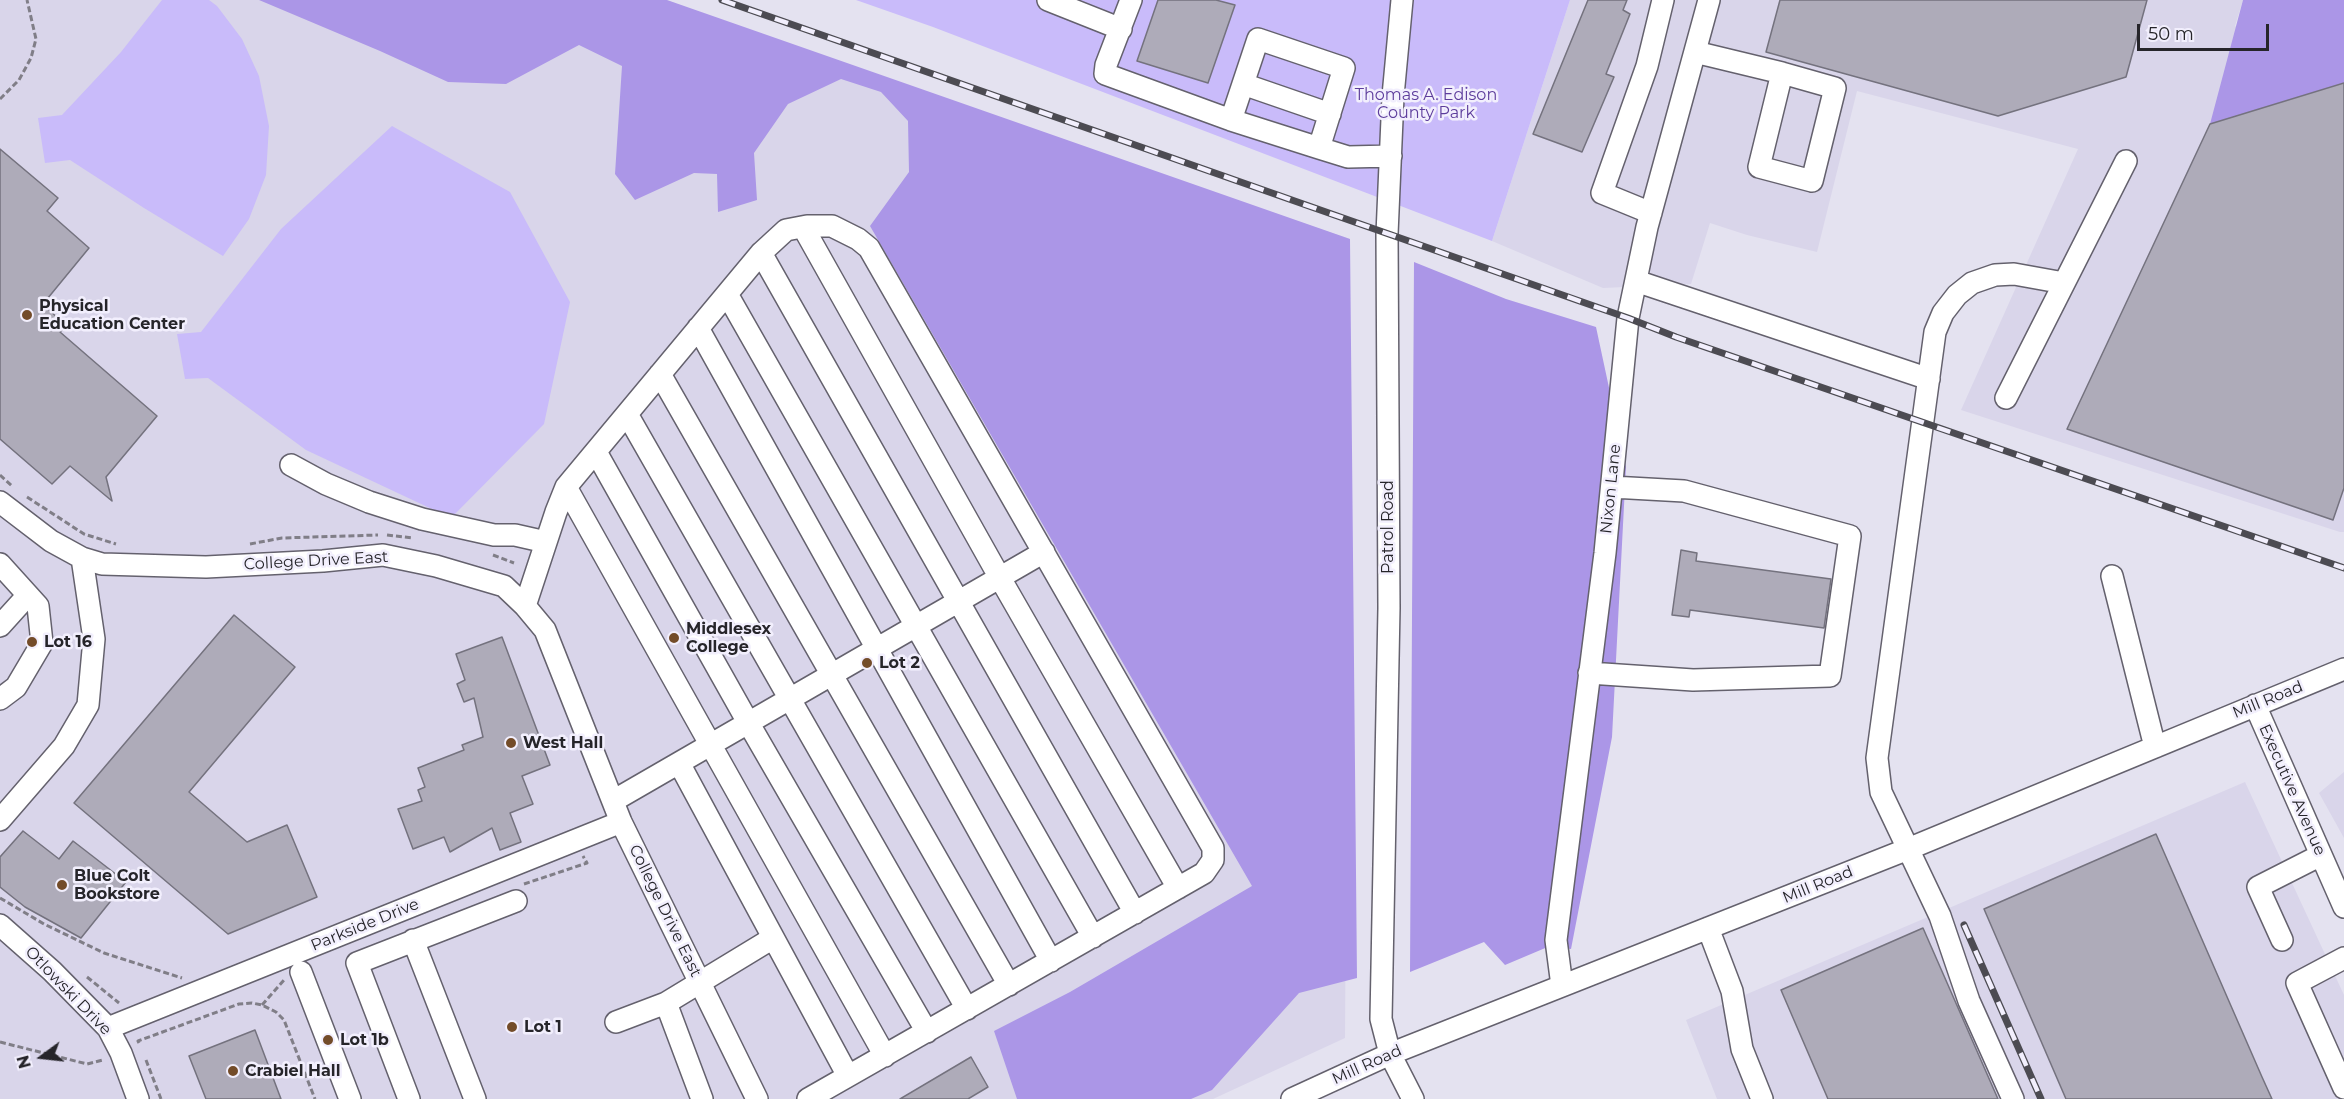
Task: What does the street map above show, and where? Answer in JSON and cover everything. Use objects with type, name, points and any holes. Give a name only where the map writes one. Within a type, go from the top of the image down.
[{"type":"street","points":[[1048,0],[1121,29]]},
{"type":"street","points":[[1131,0],[1106,65],[1105,74],[1231,120],[1348,157],[1391,156]]},
{"type":"street","name":"Patrol Road","points":[[1402,0],[1393,96],[1387,234],[1389,608],[1381,1019],[1390,1054],[1413,1099]]},
{"type":"street","points":[[1651,213],[1602,193],[1647,66],[1663,0]]},
{"type":"street","name":"Nixon Lane","points":[[1562,986],[1556,940],[1611,487],[1628,318],[1651,213],[1709,0]]},
{"type":"street","points":[[1231,120],[1258,39],[1344,68],[1319,148]]},
{"type":"street","points":[[1695,52],[1782,73],[1835,88],[1812,181],[1759,167],[1782,73]]},
{"type":"street","points":[[1243,84],[1330,114]]},
{"type":"street","points":[[2006,398],[2126,162]]},
{"type":"street","points":[[525,606],[566,487],[761,253],[786,230],[803,227],[832,226],[858,239],[869,248],[1214,848],[1213,860],[1204,873],[808,1099]]},
{"type":"street","points":[[803,227],[1000,578],[1178,888]]},
{"type":"street","points":[[761,253],[1135,913]]},
{"type":"street","points":[[2013,1099],[1976,1019],[1941,920],[1881,792],[1877,758],[1935,332],[1943,313],[1957,295],[1972,283],[1995,275],[2014,274],[2064,283]]},
{"type":"street","points":[[1636,281],[1929,379]]},
{"type":"street","points":[[727,294],[1093,937]]},
{"type":"street","points":[[698,328],[1051,961]]},
{"type":"street","points":[[660,374],[1009,985]]},
{"type":"street","points":[[627,414],[967,1009]]},
{"type":"street","points":[[596,452],[749,724],[927,1032]]},
{"type":"street","points":[[291,465],[326,484],[369,502],[422,519],[494,535],[515,535],[546,542]]},
{"type":"street","points":[[566,487],[885,1056]]},
{"type":"street","points":[[1589,673],[1694,680],[1830,676],[1850,536],[1684,491],[1611,487]]},
{"type":"street","name":"College Drive East","points":[[5,502],[51,541],[82,558],[102,564],[206,567],[323,561],[383,555],[436,566],[504,586],[545,630],[621,822],[757,1099]]},
{"type":"street","points":[[613,801],[1044,552]]},
{"type":"street","points":[[0,820],[64,746],[88,705],[94,639],[82,558]]},
{"type":"street","points":[[0,564],[38,606],[42,643],[16,687],[0,699]]},
{"type":"street","points":[[2112,576],[2155,747]]},
{"type":"street","points":[[0,626],[28,595]]},
{"type":"street","name":"Mill Road","points":[[1292,1099],[1390,1054],[1908,849],[2344,669]]},
{"type":"street","name":"Executive Avenue","points":[[2255,705],[2331,861],[2344,907]]},
{"type":"street","points":[[679,764],[848,1076]]},
{"type":"street","name":"Parkside Drive","points":[[108,1028],[621,822]]},
{"type":"street","points":[[2282,940],[2258,887],[2331,861]]},
{"type":"street","points":[[409,1099],[357,963],[516,901]]},
{"type":"street","name":"Otlowski Drive","points":[[0,925],[52,971],[108,1028],[121,1053],[138,1099]]},
{"type":"street","points":[[1708,928],[1732,991],[1742,1049],[1762,1099]]},
{"type":"street","points":[[616,1022],[666,1003],[773,938]]},
{"type":"street","points":[[413,940],[475,1099]]},
{"type":"street","points":[[2344,958],[2297,983],[2344,1088]]},
{"type":"street","points":[[301,972],[350,1099]]},
{"type":"street","points":[[666,1003],[702,1099]]},
{"type":"path","points":[[0,99],[19,80],[31,58],[36,39],[27,0]]},
{"type":"path","points":[[0,475],[5,502]]},
{"type":"path","points":[[25,495],[84,534],[124,546]]},
{"type":"path","points":[[239,546],[282,538],[344,534],[417,538]]},
{"type":"path","points":[[483,553],[514,563]]},
{"type":"path","points":[[0,898],[44,924],[104,953],[187,980],[176,984]]},
{"type":"path","points":[[262,1005],[281,982],[301,972]]},
{"type":"path","points":[[83,974],[120,1004]]},
{"type":"path","points":[[140,1046],[138,1041],[239,1004],[262,1005],[276,1012],[284,1020],[315,1099]]},
{"type":"path","points":[[0,1042],[87,1064],[108,1058]]},
{"type":"path","points":[[145,1056],[161,1099]]},
{"type":"shaded area","name":"Middlesex College","points":[[0,0],[666,0],[1065,142],[1350,239],[1345,1038],[1213,1099],[0,1099]]},
{"type":"shaded area","points":[[259,0],[667,0],[1350,239],[1357,978],[1299,993],[1212,1090],[1191,1099],[1017,1099],[994,1031],[1070,992],[1252,886],[870,226],[909,172],[908,121],[881,92],[841,79],[788,104],[754,153],[757,200],[718,212],[717,174],[694,173],[635,200],[615,174],[622,66],[579,45],[506,84],[448,82]]},
{"type":"shaded area","points":[[1570,0],[2243,0],[2235,26],[2344,83],[2344,532],[1961,410],[2078,149],[1857,91],[1817,252],[1747,235],[1710,223],[1691,284],[1603,288],[1492,241]]},
{"type":"shaded area","points":[[2243,0],[2344,0],[2344,83],[2210,124]]},
{"type":"shaded area","points":[[1414,262],[1506,299],[1596,327],[1626,467],[1612,737],[1571,949],[1550,946],[1505,965],[1484,942],[1410,972]]},
{"type":"shaded area","points":[[2344,772],[2344,838],[2319,793]]},
{"type":"shaded area","points":[[2245,782],[2344,995],[2344,1099],[1717,1099],[1686,1020]]},
{"type":"green space","points":[[162,0],[209,0],[217,6],[242,39],[259,76],[269,126],[266,175],[249,219],[223,256],[70,160],[45,163],[38,118],[62,115],[121,52]]},
{"type":"green space","name":"Thomas A. Edison County Park","points":[[856,0],[1570,0],[1492,241],[933,27]]},
{"type":"green space","points":[[392,126],[510,192],[570,302],[544,424],[451,518],[306,450],[208,378],[185,379],[177,334],[201,332],[281,229]]},
{"type":"building","points":[[1158,0],[1216,0],[1235,5],[1208,83],[1137,61]]},
{"type":"building","points":[[1588,0],[1627,0],[1623,10],[1630,14],[1606,74],[1614,77],[1582,152],[1533,134]]},
{"type":"building","points":[[1780,0],[2147,0],[2126,77],[1998,116],[1766,52]]},
{"type":"building","points":[[2344,83],[2344,488],[2333,520],[2067,429],[2210,124]]},
{"type":"building","name":"Physical Education Center","points":[[0,149],[58,198],[47,211],[89,248],[43,304],[66,326],[60,332],[157,416],[106,477],[112,501],[70,466],[52,484],[0,439]]},
{"type":"building","points":[[1681,550],[1697,553],[1696,561],[1831,579],[1824,628],[1690,610],[1689,617],[1672,615]]},
{"type":"building","points":[[234,615],[295,667],[189,792],[247,842],[287,825],[317,897],[228,934],[74,803]]},
{"type":"building","name":"West Hall","points":[[502,637],[550,765],[522,776],[533,804],[510,813],[521,842],[500,850],[492,828],[450,852],[444,837],[413,849],[398,809],[422,801],[418,790],[425,787],[418,768],[464,750],[462,745],[483,737],[474,698],[464,702],[457,684],[465,680],[456,654]]},
{"type":"building","name":"Blue Colt Bookstore","points":[[23,831],[59,859],[73,841],[126,882],[81,938],[25,907],[0,887],[0,857]]},
{"type":"building","points":[[2156,834],[2272,1099],[2066,1099],[1984,909]]},
{"type":"building","points":[[1923,928],[1998,1099],[1828,1099],[1781,990]]},
{"type":"building","name":"Crabiel Hall","points":[[255,1030],[281,1099],[206,1099],[189,1056]]},
{"type":"building","points":[[971,1057],[988,1087],[968,1099],[900,1099]]},
{"type":"railway","points":[[722,0],[1628,318],[1676,337],[2344,568]]},
{"type":"railway","points":[[1964,925],[2041,1099]]},
{"type":"place","name":"Physical Education Center","points":[[27,315]]},
{"type":"place","name":"Middlesex College","points":[[674,638]]},
{"type":"place","name":"Lot 16","points":[[32,642]]},
{"type":"place","name":"Lot 2","points":[[867,663]]},
{"type":"place","name":"West Hall","points":[[511,743]]},
{"type":"place","name":"Blue Colt Bookstore","points":[[62,885]]},
{"type":"place","name":"Lot 1","points":[[512,1027]]},
{"type":"place","name":"Lot 1b","points":[[328,1040]]},
{"type":"place","name":"Crabiel Hall","points":[[233,1071]]}]
